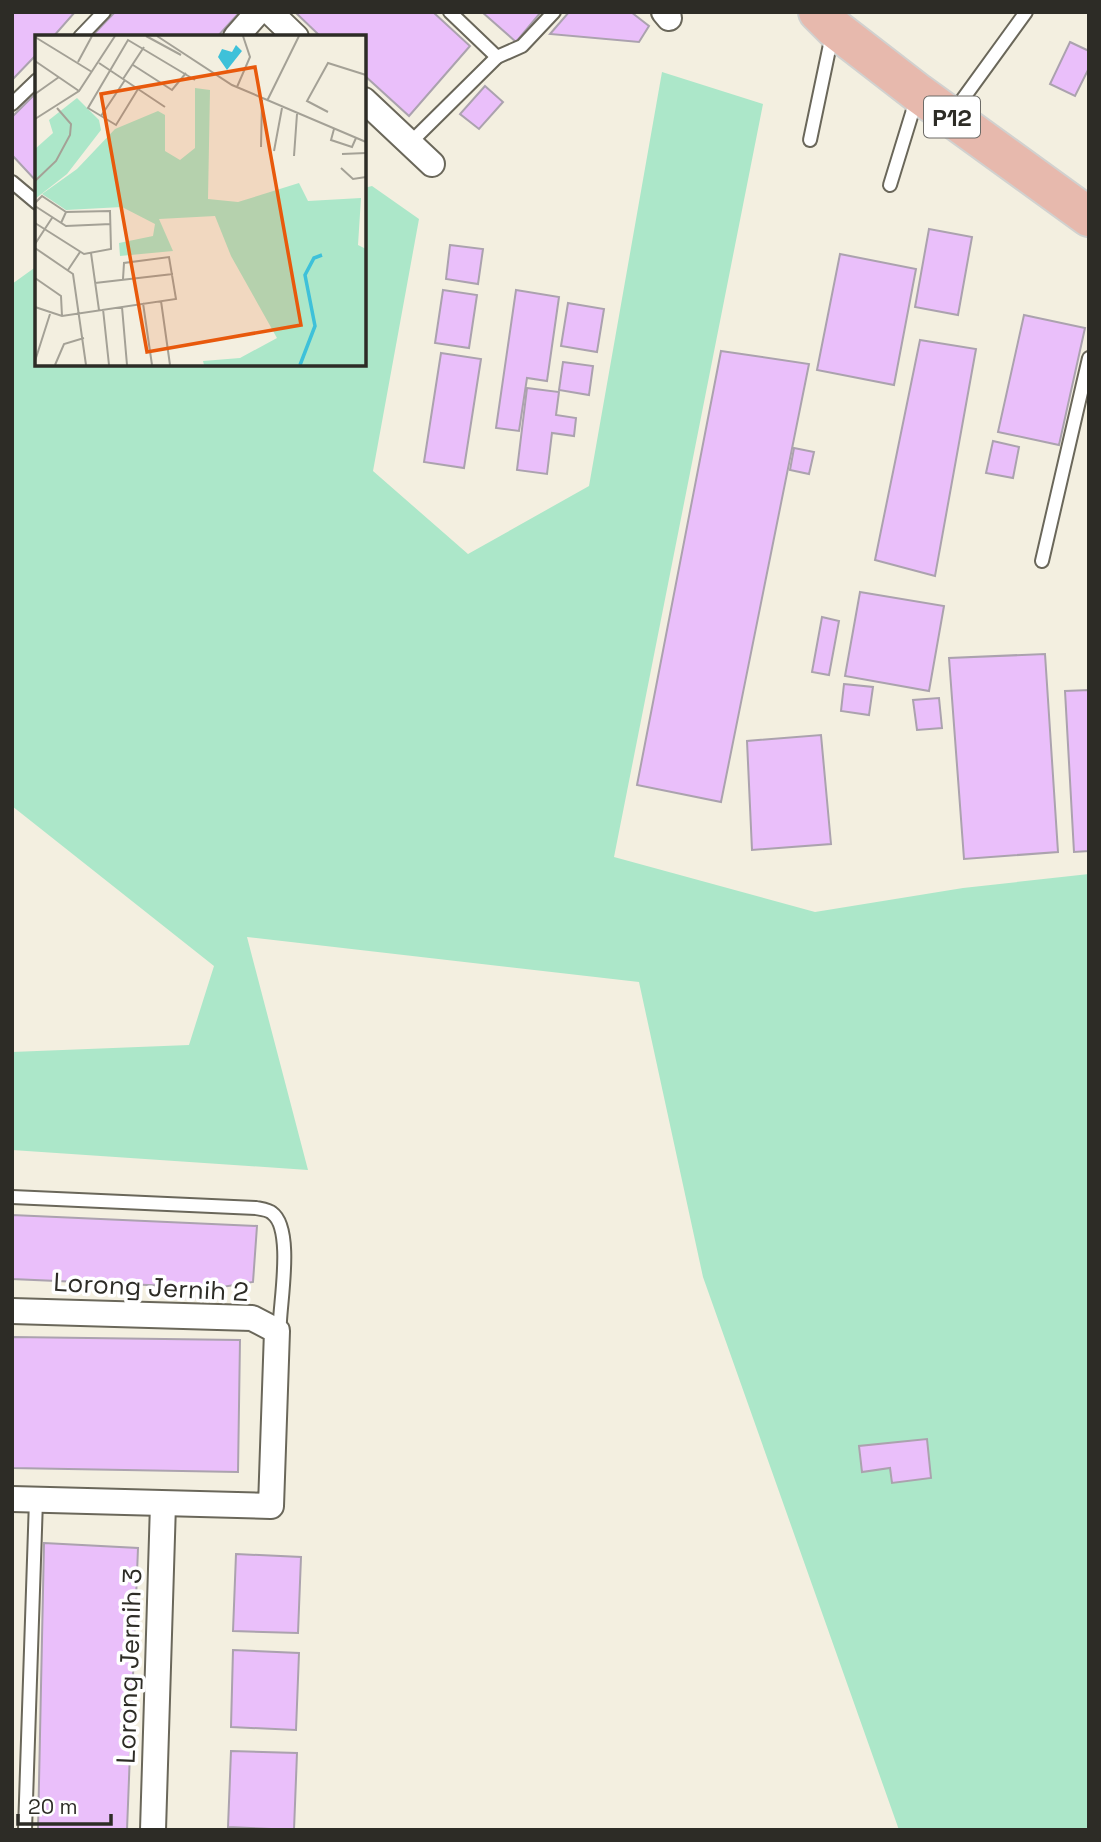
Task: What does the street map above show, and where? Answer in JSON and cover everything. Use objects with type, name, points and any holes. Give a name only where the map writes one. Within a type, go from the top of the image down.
[{"type":"main road","name":"P12","points":[[826,20],[918,93],[1089,217]]},
{"type":"street","points":[[238,35],[258,12]]},
{"type":"street","points":[[270,12],[294,35]]},
{"type":"street","points":[[366,102],[432,164]]},
{"type":"street","name":"Lorong Jernih 2","points":[[12,1311],[252,1318],[277,1331],[271,1506],[163,1504]]},
{"type":"street","points":[[24,1500],[163,1504]]},
{"type":"street","name":"Lorong Jernih 3","points":[[153,1830],[163,1504]]},
{"type":"lane","points":[[82,35],[104,12]]},
{"type":"lane","points":[[450,12],[497,57]]},
{"type":"lane","points":[[410,143],[497,57],[522,46],[554,12]]},
{"type":"lane","points":[[951,116],[1026,12]]},
{"type":"lane","points":[[810,140],[826,20]]},
{"type":"lane","points":[[12,104],[35,82]]},
{"type":"lane","points":[[890,185],[918,93]]},
{"type":"lane","points":[[12,182],[35,201]]},
{"type":"lane","points":[[1042,561],[1089,358]]},
{"type":"lane","points":[[12,1197],[256,1208],[272,1212],[285,1238],[280,1321],[277,1331]]},
{"type":"lane","points":[[24,1500],[26,1830]]},
{"type":"green space","points":[[662,72],[763,104],[614,857],[815,912],[963,888],[1089,874],[1089,1830],[899,1830],[703,1277],[639,982],[247,937],[308,1170],[12,1150],[12,1052],[189,1045],[214,966],[12,806],[12,284],[35,267],[35,366],[366,366],[366,188],[372,186],[419,219],[373,471],[468,554],[589,486]]},
{"type":"building","points":[[12,12],[75,12],[55,35],[35,35],[35,56],[12,80]]},
{"type":"building","points":[[115,12],[238,14],[219,35],[93,35]]},
{"type":"building","points":[[295,12],[433,12],[470,46],[409,116],[366,77],[366,35],[319,35]]},
{"type":"building","points":[[482,12],[541,12],[516,42]]},
{"type":"building","points":[[569,12],[631,12],[649,26],[639,42],[550,34]]},
{"type":"building","points":[[1070,42],[1089,51],[1089,68],[1075,96],[1050,84]]},
{"type":"building","points":[[485,86],[503,102],[479,129],[460,114]]},
{"type":"building","points":[[35,94],[35,180],[12,155],[12,117]]},
{"type":"building","points":[[929,229],[972,237],[958,315],[915,307]]},
{"type":"building","points":[[450,245],[483,249],[478,284],[446,279]]},
{"type":"building","points":[[840,254],[916,269],[894,385],[817,370]]},
{"type":"building","points":[[443,290],[477,295],[469,348],[435,343]]},
{"type":"building","points":[[516,290],[559,297],[547,381],[527,378],[519,431],[496,428]]},
{"type":"building","points":[[568,303],[604,309],[597,352],[561,346]]},
{"type":"building","points":[[1024,315],[1085,328],[1059,445],[998,432]]},
{"type":"building","points":[[920,340],[976,349],[935,576],[875,560]]},
{"type":"building","points":[[721,351],[809,364],[721,802],[637,785]]},
{"type":"building","points":[[441,353],[481,359],[464,468],[424,462]]},
{"type":"building","points":[[563,362],[593,366],[589,395],[559,390]]},
{"type":"building","points":[[527,388],[559,392],[556,415],[576,418],[574,436],[552,433],[547,474],[517,470]]},
{"type":"building","points":[[993,441],[1019,447],[1013,478],[986,473]]},
{"type":"building","points":[[794,448],[814,452],[809,474],[790,470]]},
{"type":"building","points":[[860,592],[944,606],[929,691],[845,676]]},
{"type":"building","points":[[822,617],[839,621],[829,675],[812,672]]},
{"type":"building","points":[[1045,654],[1058,852],[964,859],[949,658]]},
{"type":"building","points":[[844,684],[873,687],[869,715],[841,711]]},
{"type":"building","points":[[1089,690],[1089,851],[1074,852],[1065,691]]},
{"type":"building","points":[[939,698],[942,728],[917,730],[913,700]]},
{"type":"building","points":[[821,735],[831,844],[752,850],[747,741]]},
{"type":"building","points":[[12,1215],[257,1226],[253,1282],[216,1288],[12,1279]]},
{"type":"building","points":[[12,1337],[240,1340],[238,1472],[12,1468]]},
{"type":"building","points":[[927,1439],[931,1478],[892,1483],[890,1468],[862,1472],[859,1446]]},
{"type":"building","points":[[44,1543],[138,1548],[127,1830],[38,1830]]},
{"type":"building","points":[[236,1554],[301,1557],[298,1633],[233,1631]]},
{"type":"building","points":[[233,1650],[299,1653],[296,1730],[231,1727]]},
{"type":"building","points":[[231,1751],[297,1753],[294,1830],[228,1827]]}]
